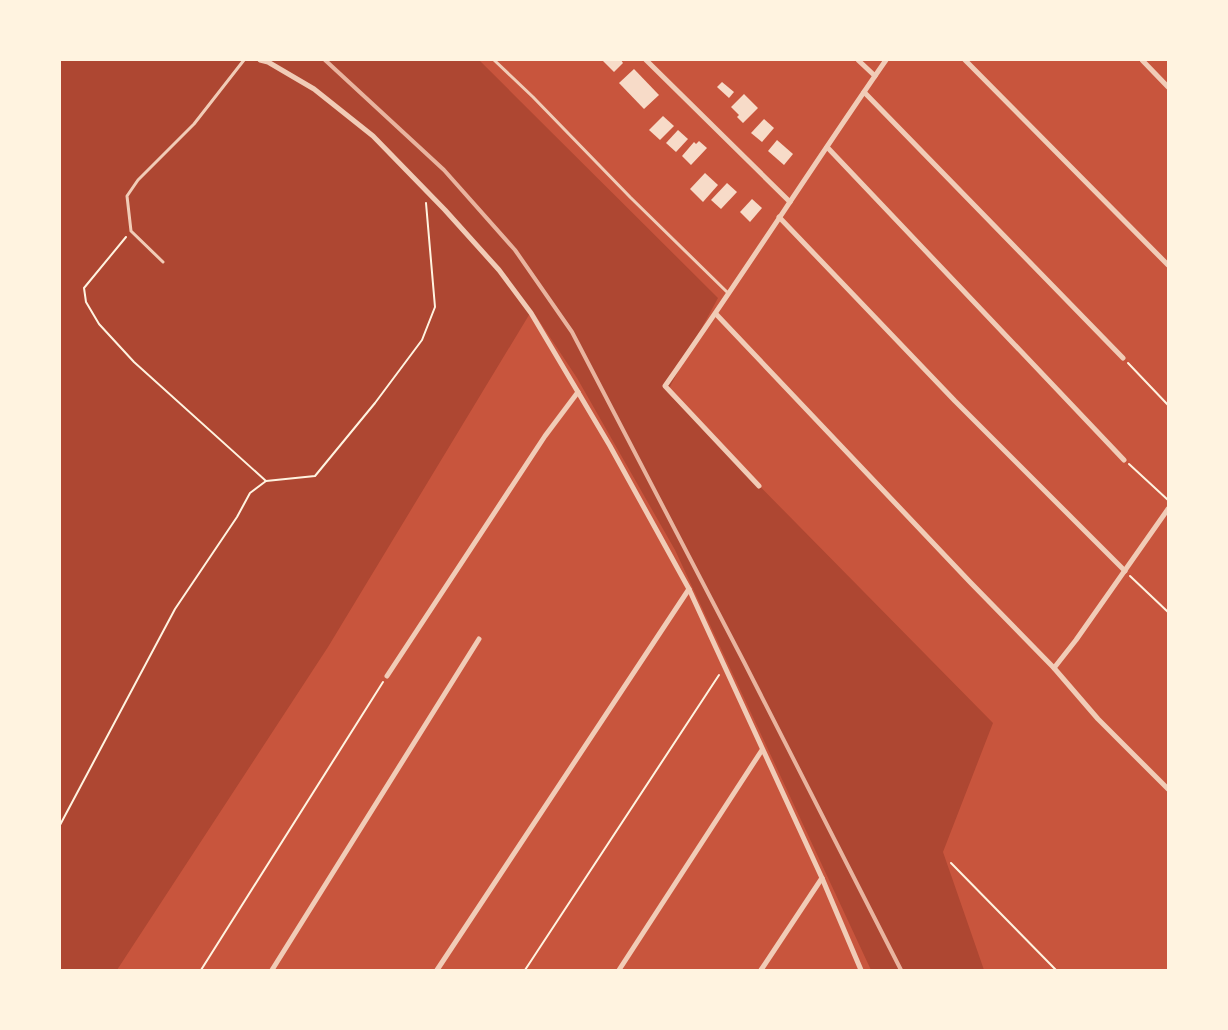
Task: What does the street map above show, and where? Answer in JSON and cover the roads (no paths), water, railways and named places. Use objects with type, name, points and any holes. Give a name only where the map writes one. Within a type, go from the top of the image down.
[{"type":"street","points":[[260,60],[268,61],[314,89],[372,136],[445,210],[499,270],[531,313],[689,588],[822,878],[861,970]]},
{"type":"street","points":[[646,60],[790,202]]},
{"type":"street","points":[[858,60],[875,76]]},
{"type":"street","points":[[759,486],[665,386],[716,314],[728,293],[886,60]]},
{"type":"street","points":[[966,60],[1168,265]]},
{"type":"street","points":[[1142,60],[1168,87]]},
{"type":"street","points":[[864,92],[1123,358]]},
{"type":"street","points":[[827,147],[1124,460]]},
{"type":"street","points":[[779,217],[955,401],[1125,571]]},
{"type":"street","points":[[716,314],[1054,668],[1098,719],[1168,789]]},
{"type":"street","points":[[387,676],[545,436],[578,392]]},
{"type":"street","points":[[1054,668],[1168,509]]},
{"type":"street","points":[[437,970],[689,588]]},
{"type":"street","points":[[272,970],[479,639]]},
{"type":"street","points":[[619,970],[762,750]]},
{"type":"street","points":[[761,970],[822,878]]},
{"type":"lane","points":[[164,262],[131,231],[127,196],[138,180],[194,124],[244,60]]},
{"type":"lane","points":[[494,60],[728,293]]},
{"type":"railway","points":[[325,60],[444,170],[515,250],[572,332],[744,662],[901,970]]}]
